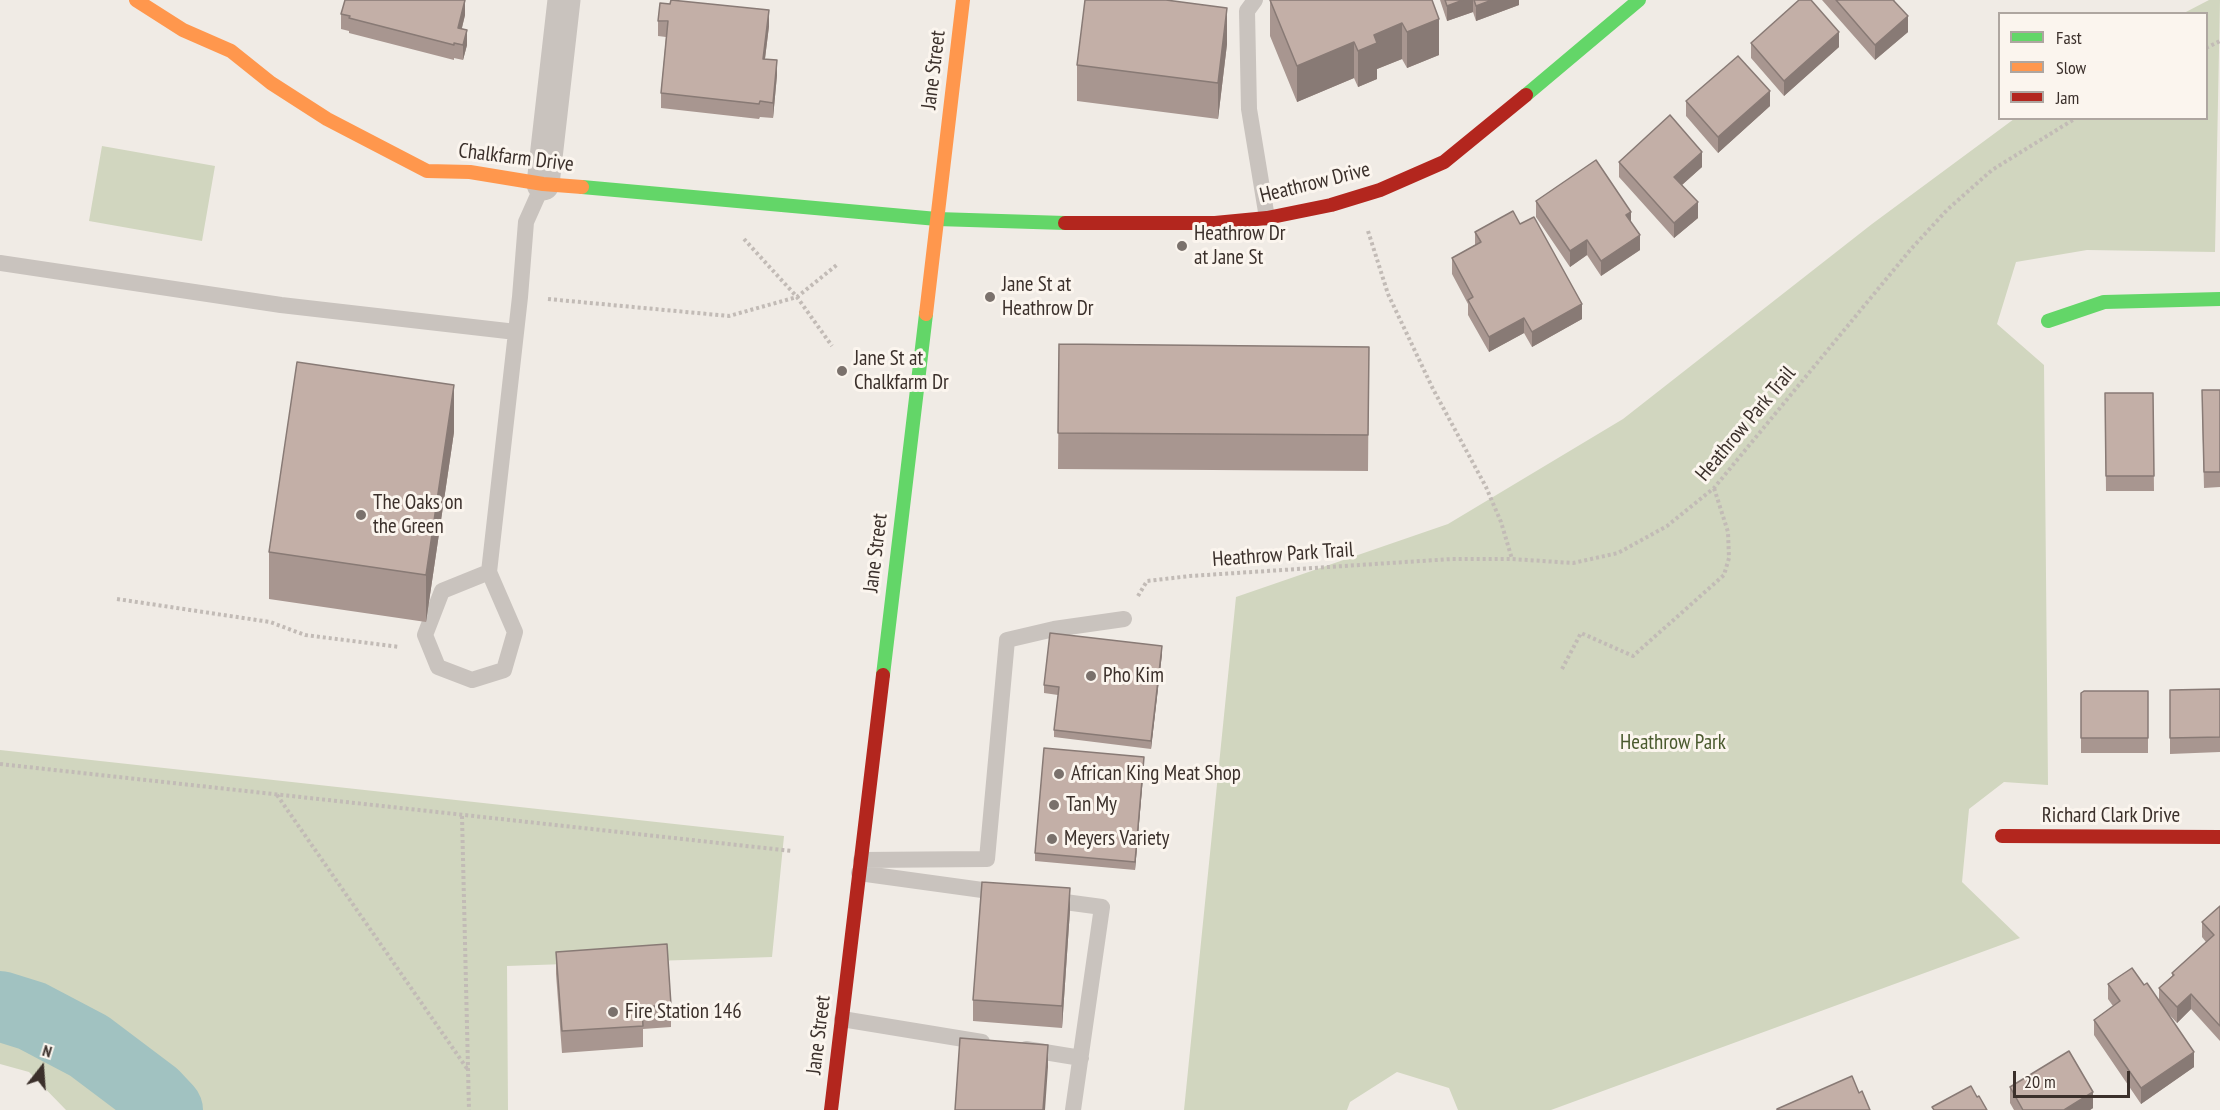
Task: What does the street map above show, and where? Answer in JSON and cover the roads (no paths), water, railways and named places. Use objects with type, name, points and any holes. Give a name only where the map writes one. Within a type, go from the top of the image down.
[{"type":"street","name":"Chalkfarm Drive","points":[[136,0],[183,30],[231,51],[271,82],[327,120],[428,171],[470,172],[543,184],[937,219]]},
{"type":"street","points":[[543,184],[564,0]]},
{"type":"street","name":"Jane Street","points":[[831,1110],[963,0]]},
{"type":"street","name":"Heathrow Drive","points":[[937,219],[1084,224],[1097,222],[1215,223],[1267,218],[1331,205],[1380,190],[1444,162],[1640,0]]},
{"type":"street","points":[[2048,321],[2104,302],[2220,299]]},
{"type":"street","name":"Richard Clark Drive","points":[[2002,836],[2220,837]]},
{"type":"lane","points":[[1256,0],[1247,11],[1250,109],[1267,218]]},
{"type":"lane","points":[[489,572],[442,591],[425,635],[438,667],[472,680],[504,670],[515,632],[489,572],[520,297],[526,222],[543,184]]},
{"type":"lane","points":[[0,263],[281,305],[516,333]]},
{"type":"lane","points":[[860,866],[987,859],[1007,640],[1054,629],[1124,619]]},
{"type":"lane","points":[[860,866],[1028,897],[1102,907],[1073,1110]]},
{"type":"lane","points":[[842,1019],[1081,1058]]},
{"type":"waterway","points":[[0,1006],[32,1016],[89,1046],[154,1095],[168,1110]]},
{"type":"place","name":"Heathrow Dr at Jane St","points":[[1182,246]]},
{"type":"place","name":"Jane St at Heathrow Dr","points":[[990,297]]},
{"type":"place","name":"Jane St at Chalkfarm Dr","points":[[842,371]]},
{"type":"place","name":"The Oaks on the Green","points":[[361,515]]},
{"type":"place","name":"Pho Kim","points":[[1091,676]]},
{"type":"place","name":"African King Meat Shop","points":[[1059,774]]},
{"type":"place","name":"Tan My","points":[[1054,805]]},
{"type":"place","name":"Meyers Variety","points":[[1052,839]]},
{"type":"place","name":"Fire Station 146","points":[[613,1012]]},
{"type":"park label","name":"Heathrow Park","points":[[1673,743]]}]
